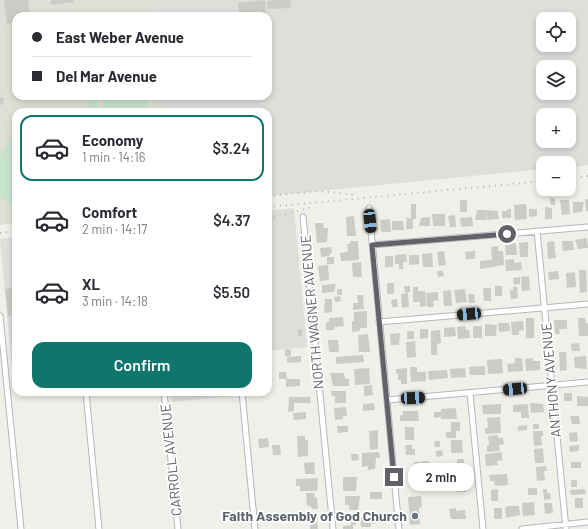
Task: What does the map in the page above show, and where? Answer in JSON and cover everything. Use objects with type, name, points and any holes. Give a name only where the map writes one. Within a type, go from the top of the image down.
[{"type":"street","points":[[369,208],[400,529]]},
{"type":"street","name":"NORTH WAGNER AVENUE","points":[[303,217],[333,529]]},
{"type":"street","points":[[372,245],[588,226]]},
{"type":"street","name":"ANTHONY AVENUE","points":[[537,231],[565,527]]},
{"type":"street","points":[[379,322],[588,304]]},
{"type":"street","points":[[0,316],[21,529]]},
{"type":"street","points":[[387,400],[470,394],[588,382]]},
{"type":"street","points":[[470,394],[483,529]]},
{"type":"street","points":[[86,396],[99,529]]},
{"type":"street","name":"CARROLL AVENUE","points":[[164,396],[178,529]]},
{"type":"street","points":[[242,396],[255,529]]},
{"type":"street","points":[[522,529],[565,527],[588,522]]},
{"type":"shaded area","points":[[0,0],[153,0],[154,12],[12,12],[12,100],[162,100],[164,108],[12,108],[12,224],[0,225]]},
{"type":"shaded area","points":[[153,0],[588,0],[588,165],[576,166],[576,156],[536,156],[536,170],[272,196],[272,108],[164,108],[162,100],[272,100],[272,12],[154,12]]},
{"type":"shaded area","points":[[294,208],[307,347],[272,351],[272,211]]},
{"type":"shaded area","points":[[12,238],[12,367],[0,239]]},
{"type":"shaded area","points":[[171,396],[234,396],[172,402]]},
{"type":"green space","points":[[88,100],[97,100],[98,108],[90,108]]},
{"type":"green space","points":[[101,100],[148,100],[149,108],[102,108]]},
{"type":"green space","points":[[12,137],[12,205],[0,197],[0,154]]},
{"type":"building","points":[[4,0],[28,0],[29,12],[12,12],[12,23],[7,24]]},
{"type":"building","points":[[51,0],[73,0],[74,2],[51,5]]},
{"type":"building","points":[[265,0],[266,12],[239,12],[238,3]]},
{"type":"building","points":[[290,0],[291,8],[267,9],[267,1]]},
{"type":"building","points":[[0,97],[3,97],[4,104],[0,105]]},
{"type":"building","points":[[550,198],[555,198],[555,205],[551,205]]},
{"type":"building","points":[[585,199],[588,199],[588,211],[586,211]]},
{"type":"building","points":[[460,200],[467,200],[467,212],[460,212]]},
{"type":"building","points":[[560,200],[569,200],[570,214],[562,215]]},
{"type":"building","points":[[573,202],[584,202],[582,212],[573,213]]},
{"type":"building","points":[[411,204],[416,204],[416,219],[413,219],[413,229],[406,229],[407,217],[411,219]]},
{"type":"building","points":[[526,204],[527,219],[515,220],[514,205]]},
{"type":"building","points":[[545,207],[552,208],[552,219],[545,219]]},
{"type":"building","points":[[507,209],[511,209],[511,218],[502,218],[502,211],[507,211]]},
{"type":"building","points":[[529,209],[537,209],[537,216],[529,217]]},
{"type":"building","points":[[477,210],[486,210],[486,220],[475,220]]},
{"type":"building","points":[[486,210],[498,211],[499,219],[487,220]]},
{"type":"building","points":[[432,214],[445,214],[445,226],[433,226]]},
{"type":"building","points":[[455,215],[456,227],[450,227],[448,216]]},
{"type":"building","points":[[354,216],[356,236],[347,236],[346,217]]},
{"type":"building","points":[[430,217],[430,226],[419,226],[421,218]]},
{"type":"building","points":[[472,217],[473,226],[461,227],[460,218]]},
{"type":"building","points":[[390,219],[391,232],[381,232],[380,220]]},
{"type":"building","points":[[392,221],[403,221],[404,230],[392,230]]},
{"type":"building","points":[[315,223],[323,223],[324,228],[328,228],[327,242],[317,243]]},
{"type":"building","points":[[587,238],[588,248],[578,249],[575,240]]},
{"type":"building","points":[[350,241],[358,241],[359,260],[341,261],[340,253],[348,252],[347,244],[350,244]]},
{"type":"building","points":[[554,241],[556,258],[548,259],[547,242]]},
{"type":"building","points":[[562,241],[573,241],[574,250],[563,251]]},
{"type":"building","points":[[528,242],[528,257],[520,257],[519,243]]},
{"type":"building","points":[[516,243],[517,255],[506,255],[505,244]]},
{"type":"building","points":[[498,246],[498,251],[503,251],[504,265],[480,269],[480,261],[492,260],[491,247]]},
{"type":"building","points":[[331,247],[332,253],[329,254],[330,256],[321,257],[320,248]]},
{"type":"building","points":[[444,251],[446,265],[439,266],[437,252]]},
{"type":"building","points":[[475,251],[475,259],[466,259],[465,252]]},
{"type":"building","points":[[432,253],[433,267],[423,267],[422,254]]},
{"type":"building","points":[[406,254],[407,262],[403,262],[403,269],[399,269],[399,264],[395,264],[395,255]]},
{"type":"building","points":[[409,255],[419,255],[419,264],[409,265]]},
{"type":"building","points":[[385,256],[393,256],[393,267],[385,267]]},
{"type":"building","points":[[327,257],[334,257],[334,264],[327,264]]},
{"type":"building","points":[[514,259],[514,263],[521,262],[522,270],[506,271],[505,260]]},
{"type":"building","points":[[361,262],[362,277],[353,277],[352,263]]},
{"type":"building","points":[[328,265],[329,280],[320,281],[318,266]]},
{"type":"building","points":[[579,270],[586,270],[587,292],[580,293]]},
{"type":"building","points":[[437,271],[443,271],[444,276],[438,277]]},
{"type":"building","points":[[558,271],[559,279],[549,280],[548,272]]},
{"type":"building","points":[[575,272],[576,287],[567,288],[566,273]]},
{"type":"building","points":[[529,276],[530,290],[522,291],[521,277]]},
{"type":"building","points":[[520,277],[520,284],[514,285],[513,278]]},
{"type":"building","points":[[387,283],[394,283],[394,294],[387,294]]},
{"type":"building","points":[[336,284],[334,292],[322,293],[322,285]]},
{"type":"building","points":[[404,286],[410,286],[410,292],[405,293]]},
{"type":"building","points":[[495,286],[502,286],[502,296],[495,296]]},
{"type":"building","points":[[413,287],[418,287],[418,291],[425,291],[426,306],[420,307],[420,302],[413,302]]},
{"type":"building","points":[[513,287],[517,287],[518,298],[511,299],[510,290],[513,290]]},
{"type":"building","points":[[12,288],[12,316],[8,316],[5,289]]},
{"type":"building","points":[[483,288],[491,288],[491,301],[484,301]]},
{"type":"building","points":[[337,289],[342,289],[342,295],[337,295]]},
{"type":"building","points":[[465,289],[467,302],[456,303],[454,290]]},
{"type":"building","points":[[451,290],[452,306],[444,306],[443,291]]},
{"type":"building","points":[[438,292],[438,300],[433,301],[434,307],[427,307],[426,293]]},
{"type":"building","points":[[408,293],[409,307],[402,308],[401,294]]},
{"type":"building","points":[[468,294],[474,294],[475,303],[469,303]]},
{"type":"building","points":[[357,295],[363,295],[364,309],[353,310],[353,303],[358,303]]},
{"type":"building","points":[[340,296],[341,301],[335,302],[334,297]]},
{"type":"building","points":[[325,299],[332,299],[332,312],[324,313]]},
{"type":"building","points":[[397,299],[398,307],[392,307],[391,300]]},
{"type":"building","points":[[367,311],[367,328],[360,328],[360,331],[352,332],[354,312]]},
{"type":"building","points":[[343,317],[344,326],[334,327],[334,330],[326,330],[326,322],[329,322],[329,318]]},
{"type":"building","points":[[526,318],[534,318],[534,338],[526,338]]},
{"type":"building","points":[[578,318],[585,318],[586,323],[588,323],[588,336],[579,336]]},
{"type":"building","points":[[554,320],[567,320],[567,329],[559,329],[560,334],[555,334]]},
{"type":"building","points":[[523,321],[524,330],[519,331],[519,335],[512,335],[511,322]]},
{"type":"building","points":[[498,323],[509,323],[510,331],[499,332]]},
{"type":"building","points":[[485,324],[497,325],[496,336],[485,336]]},
{"type":"building","points":[[465,326],[466,330],[469,330],[470,338],[458,339],[457,327]]},
{"type":"building","points":[[473,326],[482,326],[482,338],[473,338]]},
{"type":"building","points":[[455,327],[456,336],[444,337],[444,328]]},
{"type":"building","points":[[302,329],[302,336],[298,336],[298,330]]},
{"type":"building","points":[[420,329],[428,329],[428,338],[420,339]]},
{"type":"building","points":[[440,330],[441,343],[437,344],[437,355],[431,355],[431,331]]},
{"type":"building","points":[[407,331],[414,331],[414,339],[407,339]]},
{"type":"building","points":[[400,333],[399,345],[391,345],[390,334]]},
{"type":"building","points":[[368,334],[370,352],[359,352],[358,335]]},
{"type":"building","points":[[328,340],[338,340],[339,352],[329,352]]},
{"type":"building","points":[[415,341],[416,357],[407,358],[406,342]]},
{"type":"building","points":[[579,343],[580,351],[572,351],[571,344]]},
{"type":"building","points":[[285,349],[291,350],[291,356],[285,356]]},
{"type":"building","points":[[559,352],[566,352],[567,370],[560,371]]},
{"type":"building","points":[[363,355],[364,362],[336,364],[336,357]]},
{"type":"building","points":[[301,356],[301,362],[287,363],[287,357]]},
{"type":"building","points":[[586,356],[587,369],[575,368],[574,357]]},
{"type":"building","points":[[515,358],[522,358],[523,371],[508,372],[507,364],[515,363]]},
{"type":"building","points":[[533,358],[533,361],[540,361],[540,370],[526,371],[525,359]]},
{"type":"building","points":[[502,359],[503,373],[488,374],[487,360]]},
{"type":"building","points":[[485,366],[485,375],[470,375],[469,367]]},
{"type":"building","points":[[410,367],[417,367],[417,372],[426,372],[426,381],[411,382]]},
{"type":"building","points":[[369,368],[370,384],[355,385],[354,369]]},
{"type":"building","points":[[407,368],[407,384],[401,384],[401,380],[398,380],[398,374],[396,374],[396,369]]},
{"type":"building","points":[[465,368],[466,377],[451,378],[450,369]]},
{"type":"building","points":[[447,370],[448,378],[429,380],[428,371]]},
{"type":"building","points":[[279,372],[286,372],[287,379],[279,379]]},
{"type":"building","points":[[330,373],[344,373],[345,379],[349,379],[349,386],[333,386]]},
{"type":"building","points":[[286,379],[300,379],[300,386],[286,387]]},
{"type":"building","points":[[372,385],[373,395],[364,396],[364,386]]},
{"type":"building","points":[[331,391],[346,391],[346,403],[335,403],[335,396],[332,396]]},
{"type":"building","points":[[564,393],[572,393],[572,401],[564,401]]},
{"type":"building","points":[[577,396],[588,397],[588,406],[577,406]]},
{"type":"building","points":[[289,397],[310,397],[311,403],[294,403],[294,411],[288,412]]},
{"type":"building","points":[[374,403],[375,410],[363,411],[363,404]]},
{"type":"building","points":[[530,403],[543,404],[544,412],[531,413]]},
{"type":"building","points":[[501,404],[501,414],[483,414],[482,405]]},
{"type":"building","points":[[528,404],[529,418],[521,418],[521,412],[513,412],[513,405]]},
{"type":"building","points":[[346,407],[347,416],[343,416],[343,419],[335,420],[334,408]]},
{"type":"building","points":[[456,408],[457,419],[441,419],[441,417],[434,418],[434,412],[441,412],[441,409]]},
{"type":"building","points":[[403,411],[418,411],[419,421],[400,421],[400,415],[403,415]]},
{"type":"building","points":[[306,412],[306,419],[294,420],[293,413]]},
{"type":"building","points":[[570,416],[579,416],[580,424],[572,424]]},
{"type":"building","points":[[500,417],[501,433],[485,434],[485,428],[488,428],[487,418]]},
{"type":"building","points":[[451,422],[460,422],[460,431],[456,431],[456,438],[446,438],[446,432],[451,432]]},
{"type":"building","points":[[533,424],[539,424],[539,429],[533,429]]},
{"type":"building","points":[[527,425],[527,430],[518,431],[518,426]]},
{"type":"building","points":[[337,426],[348,426],[348,432],[338,433]]},
{"type":"building","points":[[405,427],[414,427],[414,440],[405,440]]},
{"type":"building","points":[[378,430],[378,449],[370,450],[369,431]]},
{"type":"building","points":[[533,431],[543,431],[543,436],[541,436],[542,445],[534,446]]},
{"type":"building","points":[[577,432],[578,441],[570,442],[569,433]]},
{"type":"building","points":[[498,435],[498,438],[503,438],[504,444],[499,445],[500,451],[487,452],[487,446],[489,445],[488,436]]},
{"type":"building","points":[[297,436],[305,436],[305,440],[308,440],[308,456],[298,457]]},
{"type":"building","points":[[268,438],[269,447],[259,448],[258,439]]},
{"type":"building","points":[[451,440],[462,440],[463,453],[451,453]]},
{"type":"building","points":[[434,441],[440,441],[440,447],[435,447]]},
{"type":"building","points":[[272,445],[280,445],[281,455],[273,455]]},
{"type":"building","points":[[405,445],[412,445],[412,449],[415,449],[415,455],[406,455]]},
{"type":"building","points":[[579,445],[579,451],[570,452],[569,446]]},
{"type":"building","points":[[543,448],[544,463],[535,463],[534,449]]},
{"type":"building","points":[[442,450],[443,456],[436,457],[436,451]]},
{"type":"building","points":[[379,452],[380,458],[376,458],[375,469],[368,470],[368,466],[362,467],[362,453]]},
{"type":"building","points":[[502,452],[502,460],[497,461],[498,465],[486,466],[485,454]]},
{"type":"building","points":[[351,454],[358,454],[359,460],[352,461]]},
{"type":"building","points":[[457,459],[464,459],[464,470],[457,470]]},
{"type":"building","points":[[429,461],[429,464],[414,465],[414,462]]},
{"type":"building","points":[[314,462],[315,474],[305,474],[304,463]]},
{"type":"building","points":[[571,462],[581,462],[581,468],[571,468]]},
{"type":"building","points":[[546,466],[547,471],[544,471],[545,480],[537,481],[536,467]]},
{"type":"building","points":[[428,470],[435,470],[434,475],[428,475]]},
{"type":"building","points":[[468,474],[468,480],[465,480],[466,492],[457,492],[457,483],[454,483],[453,475]]},
{"type":"building","points":[[507,474],[508,485],[495,486],[494,481],[490,481],[489,475]]},
{"type":"building","points":[[343,477],[357,477],[356,491],[343,491]]},
{"type":"building","points":[[318,478],[317,491],[300,491],[300,486],[296,486],[296,479]]},
{"type":"building","points":[[446,479],[447,487],[439,488],[438,480]]},
{"type":"building","points":[[571,480],[577,480],[577,487],[571,487]]},
{"type":"building","points":[[528,488],[537,488],[537,495],[528,495]]},
{"type":"building","points":[[498,489],[498,501],[491,501],[491,490]]},
{"type":"building","points":[[543,489],[547,489],[547,493],[550,493],[551,499],[544,500]]},
{"type":"building","points":[[585,489],[586,494],[571,495],[570,490]]},
{"type":"building","points":[[370,492],[382,492],[382,499],[370,499]]},
{"type":"building","points":[[306,493],[314,493],[315,498],[317,497],[318,509],[312,509],[311,506],[307,506]]},
{"type":"building","points":[[345,496],[360,496],[358,510],[349,510],[349,505],[345,505]]},
{"type":"building","name":"Faith Assembly of God Church","points":[[421,496],[422,507],[419,508],[420,524],[410,525],[408,497]]},
{"type":"building","points":[[575,498],[583,498],[583,508],[575,508]]},
{"type":"building","points":[[534,502],[535,515],[523,516],[522,503]]},
{"type":"building","points":[[544,503],[552,503],[553,513],[545,514]]},
{"type":"building","points":[[508,506],[519,506],[520,515],[506,518],[505,508]]},
{"type":"building","points":[[456,508],[456,511],[465,510],[466,519],[451,519],[449,509]]},
{"type":"building","points":[[494,508],[502,508],[502,519],[494,519]]},
{"type":"building","points":[[307,513],[314,513],[314,519],[307,520]]},
{"type":"building","points":[[348,515],[356,515],[356,525],[353,525],[353,529],[343,529],[343,526],[351,525],[351,520],[348,520]]},
{"type":"building","points":[[371,516],[371,527],[361,527],[360,517]]},
{"type":"building","points":[[376,517],[377,523],[372,524],[371,518]]},
{"type":"building","points":[[317,522],[318,529],[310,529],[310,523]]},
{"type":"railway","points":[[576,177],[588,176]]},
{"type":"railway","points":[[272,207],[536,182]]},
{"type":"railway","points":[[272,196],[319,191],[356,195]]},
{"type":"railway","points":[[272,218],[312,207]]},
{"type":"railway","points":[[0,233],[12,232]]},
{"type":"place","name":"Faith Assembly of God Church","points":[[415,516]]},
{"type":"route","points":[[394,477],[372,245],[507,234]]}]
